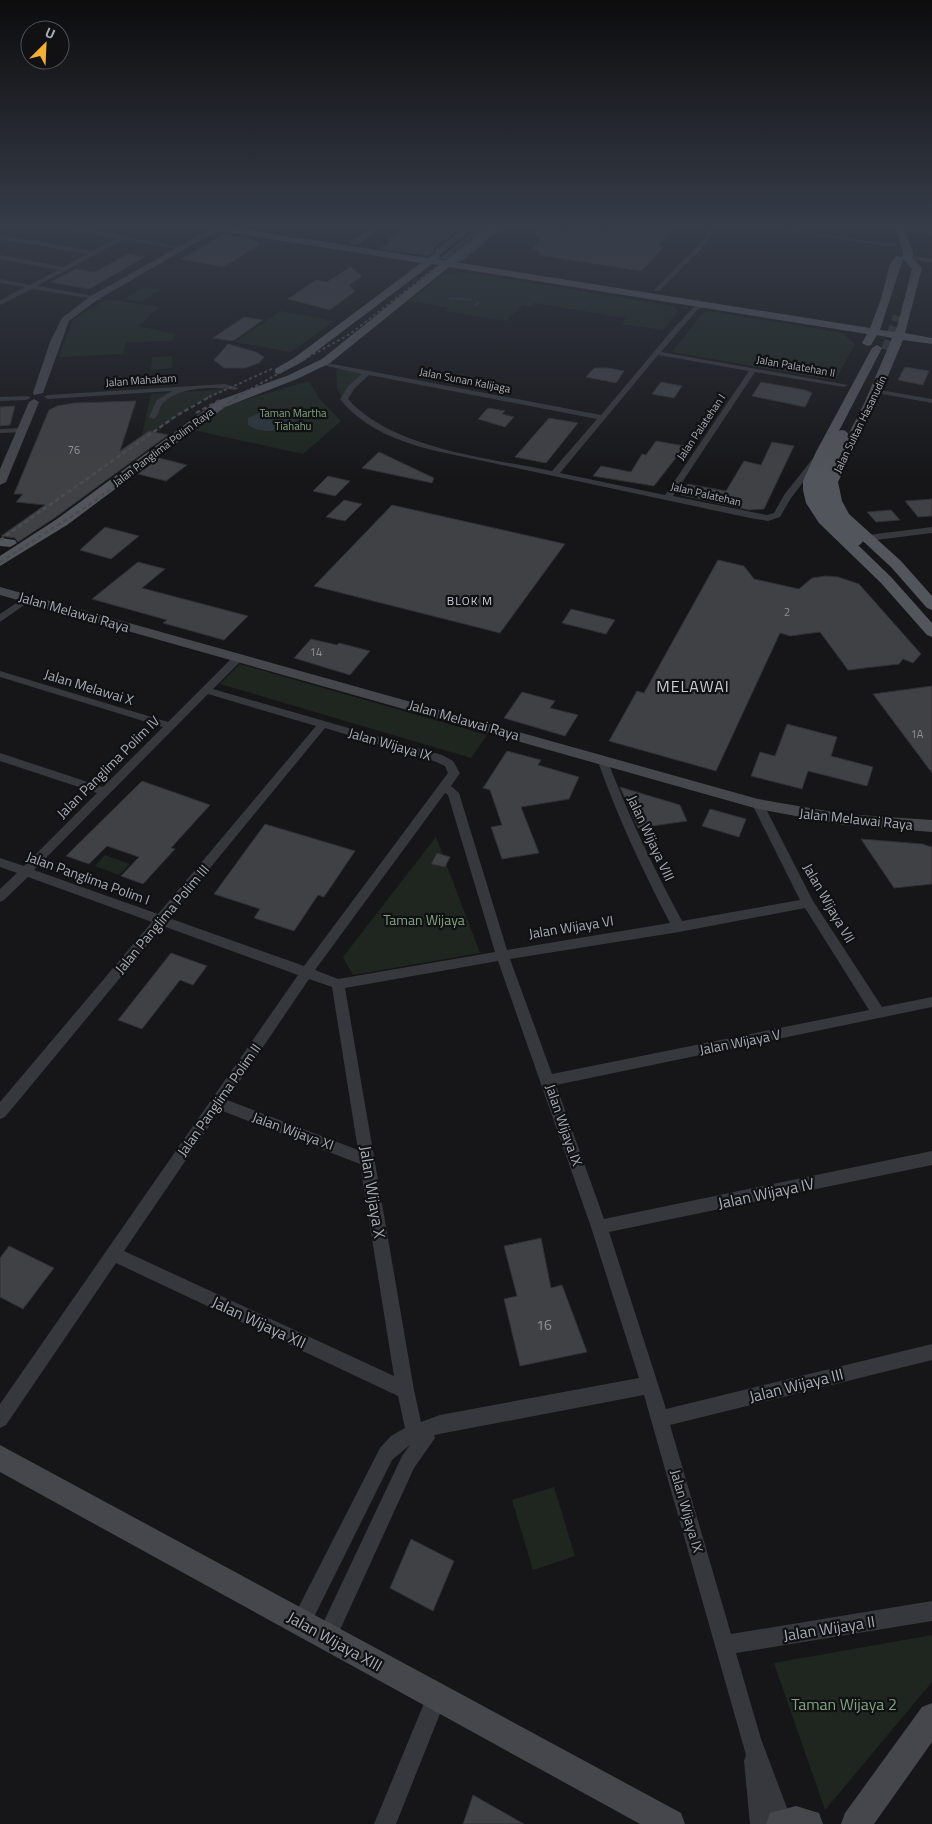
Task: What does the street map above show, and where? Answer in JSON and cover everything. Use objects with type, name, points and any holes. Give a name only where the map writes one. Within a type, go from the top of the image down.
[{"type":"main road","name":"Jalan Panglima Polim Raya","points":[[3,544],[70,501],[194,409],[235,388],[266,377],[298,360],[367,308]]},
{"type":"main road","name":"Jalan Panglima Polim Raya","points":[[0,562],[86,505],[221,404],[322,364],[393,308]]},
{"type":"main road","points":[[726,308],[763,311]]},
{"type":"main road","points":[[748,308],[888,329],[932,333]]},
{"type":"main road","points":[[890,308],[888,329],[837,436],[821,483],[822,499],[839,524],[880,562],[932,618]]},
{"type":"main road","points":[[837,436],[851,417],[897,308]]},
{"type":"main road","points":[[838,322],[852,333],[888,329],[932,333]]},
{"type":"main road","points":[[888,329],[905,345],[932,341]]},
{"type":"main road","points":[[888,329],[932,341]]},
{"type":"main road","name":"Jalan Sultan Hasanudin","points":[[888,329],[844,385],[828,417],[837,436],[822,452],[810,481],[810,490],[813,503],[824,520],[886,580],[932,632]]},
{"type":"main road","name":"Jalan Sultan Hasanudin","points":[[888,329],[877,391],[832,482],[831,490],[844,516],[869,538],[932,605]]},
{"type":"main road","points":[[851,417],[857,430]]},
{"type":"main road","points":[[70,501],[86,505]]},
{"type":"street","points":[[0,482],[36,398],[55,342],[65,320],[82,308]]},
{"type":"street","points":[[555,473],[696,308]]},
{"type":"street","name":"Jalan Palatehan II","points":[[657,353],[844,385]]},
{"type":"street","name":"Jalan Sunan Kalijaga","points":[[322,364],[603,418]]},
{"type":"street","name":"Jalan Palatehan I","points":[[668,497],[753,370]]},
{"type":"street","name":"Jalan Palatehan","points":[[367,373],[351,388],[344,399],[360,416],[390,434],[436,448],[750,515],[773,517],[780,512],[787,497],[822,452]]},
{"type":"street","name":"Jalan Mahakam","points":[[0,399],[182,388],[225,386],[235,388]]},
{"type":"street","points":[[154,414],[160,402],[182,388]]},
{"type":"street","points":[[145,391],[160,402]]},
{"type":"street","points":[[877,391],[932,401]]},
{"type":"street","points":[[0,431],[22,430]]},
{"type":"street","points":[[844,540],[932,530]]},
{"type":"street","name":"Jalan Melawai Raya","points":[[0,591],[758,804],[826,818],[880,824],[932,826]]},
{"type":"street","points":[[0,619],[27,599]]},
{"type":"street","name":"Jalan Panglima Polim IV","points":[[0,897],[238,658]]},
{"type":"street","name":"Jalan Melawai X","points":[[0,674],[170,726]]},
{"type":"street","name":"Jalan Wijaya IX","points":[[206,690],[438,758],[449,764],[454,773],[445,787],[452,793],[454,798],[502,954],[599,1227],[661,1419],[752,1739],[782,1824]]},
{"type":"street","name":"Jalan Panglima Polim III","points":[[0,1113],[323,724]]},
{"type":"street","points":[[0,757],[105,792]]},
{"type":"street","name":"Jalan Wijaya VIII","points":[[602,759],[620,812],[679,927]]},
{"type":"street","name":"Jalan Panglima Polim II","points":[[0,1419],[306,972],[445,787]]},
{"type":"street","name":"Jalan Wijaya VII","points":[[758,804],[808,903],[879,1014]]},
{"type":"street","name":"Jalan Panglima Polim I","points":[[0,862],[306,972]]},
{"type":"street","name":"Jalan Wijaya VI","points":[[338,984],[502,954],[679,927],[808,903]]},
{"type":"street","points":[[306,972],[338,984]]},
{"type":"street","name":"Jalan Wijaya X","points":[[338,984],[404,1390],[418,1438]]},
{"type":"street","name":"Jalan Wijaya V","points":[[548,1081],[932,1002]]},
{"type":"street","name":"Jalan Wijaya XI","points":[[217,1103],[368,1160]]},
{"type":"street","name":"Jalan Wijaya IV","points":[[599,1227],[932,1158]]},
{"type":"street","name":"Jalan Wijaya XII","points":[[113,1254],[404,1390]]},
{"type":"street","name":"Jalan Wijaya III","points":[[661,1419],[932,1352]]},
{"type":"street","points":[[301,1622],[386,1454],[394,1444],[418,1438],[440,1424],[650,1385]]},
{"type":"street","points":[[327,1636],[418,1438]]},
{"type":"street","name":"Jalan Wijaya XIII","points":[[0,1458],[670,1824]]},
{"type":"street","name":"Jalan Wijaya II","points":[[726,1645],[932,1611]]},
{"type":"street","points":[[385,1824],[437,1696]]},
{"type":"street","points":[[856,1824],[932,1718]]},
{"type":"street","name":"Jalan Wijaya IX","points":[[752,1739],[760,1824]]},
{"type":"street","points":[[782,1824],[796,1821],[808,1824]]},
{"type":"green space","points":[[91,308],[159,308],[138,326],[175,334],[172,341],[126,342],[123,354],[59,357],[73,319]]},
{"type":"green space","points":[[448,308],[520,308],[506,321],[445,311]]},
{"type":"green space","points":[[565,308],[676,308],[678,310],[663,330],[621,324],[626,318]]},
{"type":"green space","points":[[280,311],[334,321],[291,352],[235,342]]},
{"type":"green space","points":[[709,311],[842,333],[855,344],[837,377],[833,380],[672,352],[702,314]]},
{"type":"green space","points":[[172,356],[172,368],[151,370],[152,357]]},
{"type":"green space","points":[[336,368],[368,374],[343,398],[337,389]]},
{"type":"green space","name":"Taman Martha Tiahahu","points":[[309,381],[319,398],[341,421],[303,454],[193,430],[221,407]]},
{"type":"green space","points":[[228,389],[194,404],[140,444],[151,394]]},
{"type":"green space","points":[[240,664],[487,735],[471,758],[220,684]]},
{"type":"green space","name":"Taman Wijaya","points":[[436,837],[480,953],[353,975],[343,957]]},
{"type":"green space","points":[[105,855],[130,864],[119,875],[95,866]]},
{"type":"green space","points":[[554,1487],[575,1556],[533,1570],[512,1500]]},
{"type":"green space","name":"Taman Wijaya 2","points":[[932,1635],[932,1682],[825,1810],[774,1663]]},
{"type":"shaded area","points":[[266,410],[282,410],[294,418],[294,421],[284,428],[272,431],[259,430],[248,425],[248,418]]},
{"type":"building","points":[[244,317],[263,320],[233,341],[213,338]]},
{"type":"building","points":[[228,344],[256,352],[264,357],[259,363],[245,368],[224,368],[214,360]]},
{"type":"building","points":[[905,367],[929,371],[923,385],[898,380]]},
{"type":"building","points":[[594,368],[624,371],[616,383],[586,377]]},
{"type":"building","points":[[661,382],[682,386],[674,398],[652,394]]},
{"type":"building","points":[[761,382],[812,393],[805,407],[752,396]]},
{"type":"building","points":[[136,401],[120,451],[149,431],[168,435],[56,517],[18,542],[15,538],[1,536],[45,505],[16,502],[23,494],[14,494],[49,410],[57,406],[74,403]]},
{"type":"building","points":[[15,406],[10,425],[0,426],[0,407]]},
{"type":"building","points":[[488,408],[505,411],[502,414],[514,417],[505,427],[478,419]]},
{"type":"building","points":[[549,418],[578,423],[546,463],[515,457]]},
{"type":"building","points":[[656,441],[685,446],[654,486],[593,476],[601,466],[631,472],[642,454],[646,455]]},
{"type":"building","points":[[772,442],[794,446],[764,509],[749,510],[681,495],[688,484],[726,491],[744,461],[761,465]]},
{"type":"building","points":[[379,452],[434,478],[432,483],[362,468]]},
{"type":"building","points":[[159,458],[187,465],[166,481],[138,474]]},
{"type":"building","points":[[328,476],[350,481],[335,496],[313,491]]},
{"type":"building","points":[[932,499],[932,516],[918,517],[905,501]]},
{"type":"building","points":[[344,500],[362,504],[345,521],[326,517]]},
{"type":"building","points":[[392,505],[565,544],[500,633],[314,586]]},
{"type":"building","points":[[891,510],[900,520],[876,522],[867,512]]},
{"type":"building","points":[[105,527],[139,536],[111,559],[80,550]]},
{"type":"building","points":[[718,560],[744,566],[754,579],[799,589],[812,578],[826,576],[838,577],[859,584],[921,654],[913,663],[903,659],[899,664],[848,670],[820,632],[790,636],[780,633],[716,771],[609,741],[637,691],[644,693]]},
{"type":"building","points":[[138,562],[165,569],[142,588],[248,616],[224,640],[163,623],[167,620],[92,599]]},
{"type":"building","points":[[571,609],[615,620],[606,634],[562,623]]},
{"type":"building","points":[[311,639],[337,645],[339,643],[370,651],[350,675],[294,658]]},
{"type":"building","points":[[932,686],[932,773],[873,694]]},
{"type":"building","points":[[522,692],[555,701],[550,708],[578,715],[565,736],[504,718]]},
{"type":"building","points":[[787,724],[837,737],[831,756],[873,767],[867,786],[808,771],[802,789],[751,776],[760,752],[775,756]]},
{"type":"building","points":[[507,751],[541,760],[538,765],[579,777],[569,799],[521,807],[539,853],[502,859],[491,827],[502,825],[490,790],[483,788]]},
{"type":"building","points":[[142,781],[210,805],[171,848],[175,849],[143,884],[121,876],[139,857],[107,846],[89,864],[66,856]]},
{"type":"building","points":[[620,787],[680,805],[687,821],[638,828]]},
{"type":"building","points":[[710,809],[746,819],[739,837],[702,826]]},
{"type":"building","points":[[265,824],[355,851],[324,897],[318,895],[294,931],[254,918],[260,909],[214,894]]},
{"type":"building","points":[[861,839],[922,844],[932,847],[932,884],[894,888]]},
{"type":"building","points":[[437,853],[450,857],[445,867],[431,864]]},
{"type":"building","points":[[171,953],[207,966],[193,985],[180,980],[142,1029],[118,1020]]},
{"type":"building","points":[[541,1238],[551,1288],[562,1285],[587,1352],[520,1366],[504,1299],[517,1296],[504,1246]]},
{"type":"building","points":[[9,1246],[54,1268],[23,1309],[0,1297],[0,1258]]},
{"type":"building","points":[[411,1539],[454,1561],[433,1611],[390,1588]]},
{"type":"building","points":[[473,1795],[524,1824],[463,1824]]},
{"type":"tunnel","points":[[886,350],[898,316]]},
{"type":"railway","points":[[236,397],[350,334],[383,308]]},
{"type":"railway","points":[[210,396],[274,368]]},
{"type":"railway","points":[[0,540],[176,416],[210,396]]},
{"type":"railway","points":[[0,562],[86,507],[238,396]]},
{"type":"railway","points":[[196,413],[222,399]]},
{"type":"district","name":"BLOK M","points":[[470,601]]},
{"type":"district","name":"MELAWAI","points":[[693,686]]}]
